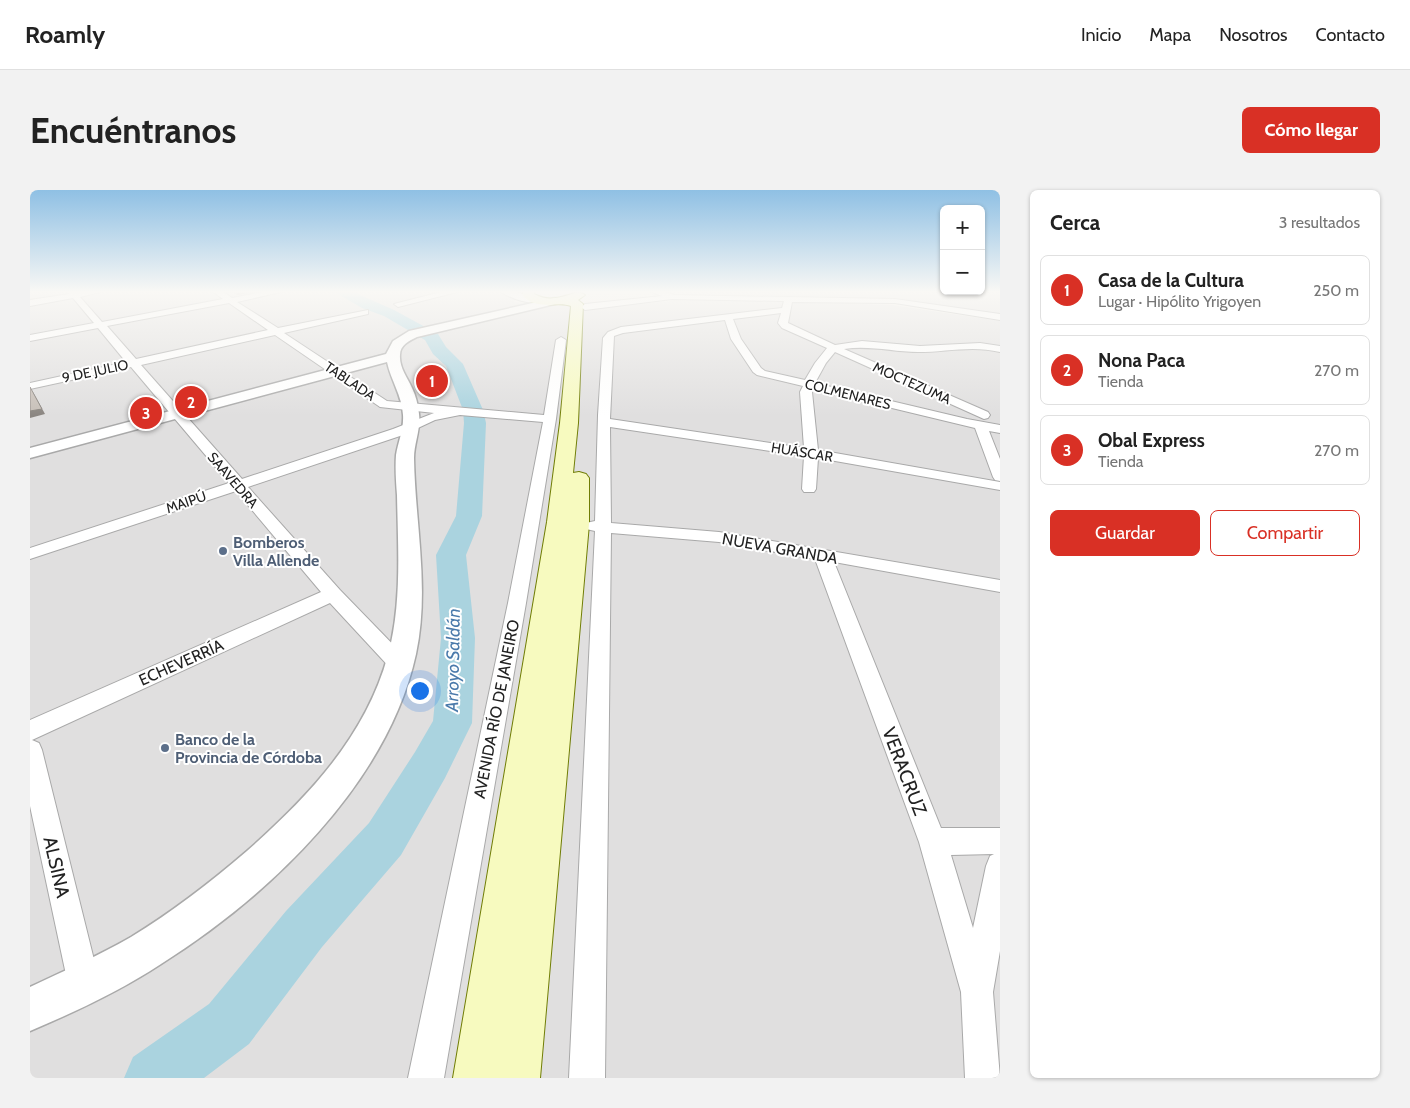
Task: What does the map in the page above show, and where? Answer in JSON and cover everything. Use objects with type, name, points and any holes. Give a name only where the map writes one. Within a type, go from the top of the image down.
[{"type":"main road","points":[[516,1078],[580,525],[562,332]]},
{"type":"main road","points":[[477,1078],[580,525]]},
{"type":"street","points":[[30,338],[60,332]]},
{"type":"street","name":"SAAVEDRA","points":[[107,332],[333,594],[400,664]]},
{"type":"street","name":"9 DE JULIO","points":[[30,386],[275,332]]},
{"type":"street","name":"TABLADA","points":[[278,332],[336,372],[401,421]]},
{"type":"street","points":[[401,381],[396,372],[393,356],[397,343],[411,335],[422,332]]},
{"type":"street","points":[[611,334],[621,332]]},
{"type":"street","name":"COLMENARES","points":[[734,332],[758,371],[809,385],[982,420],[1000,428]]},
{"type":"street","name":"MOCTEZUMA","points":[[799,332],[982,420]]},
{"type":"street","points":[[588,1078],[580,525],[604,422],[611,334]]},
{"type":"street","points":[[611,334],[652,336]]},
{"type":"street","points":[[30,1009],[84,984],[129,960],[220,899],[296,830],[326,799],[366,744],[387,700],[400,664],[406,640],[410,600],[399,393],[404,371],[404,347],[411,335]]},
{"type":"street","name":"AVENIDA RÍO DE JANEIRO","points":[[426,1078],[517,603],[550,419],[561,340]]},
{"type":"street","points":[[809,489],[811,453],[806,392],[827,352],[834,348],[855,346],[921,349],[975,345],[1000,349]]},
{"type":"street","points":[[30,453],[393,356]]},
{"type":"street","points":[[1000,411],[982,420],[1000,477]]},
{"type":"street","points":[[401,421],[456,412],[482,412],[550,419]]},
{"type":"street","name":"MAIPÚ","points":[[30,554],[238,485],[401,421],[456,412]]},
{"type":"street","name":"HUÁSCAR","points":[[604,422],[811,453],[1000,486]]},
{"type":"street","name":"NUEVA GRANDA","points":[[580,525],[719,537],[1000,586]]},
{"type":"street","name":"VERACRUZ","points":[[822,555],[933,842],[977,992]]},
{"type":"street","name":"ECHEVERRÍA","points":[[30,731],[333,594]]},
{"type":"street","name":"ALSINA","points":[[30,750],[84,984]]},
{"type":"street","points":[[933,842],[1000,841]]},
{"type":"street","points":[[983,1078],[977,992],[1000,866]]},
{"type":"shaded area","points":[[30,332],[1000,332],[1000,1078],[30,1078]]},
{"type":"building","points":[[30,387],[42,409],[30,411]]},
{"type":"waterway","name":"Arroyo Saldán","points":[[154,1078],[229,1024],[304,929],[385,839],[430,765],[452,723],[458,638],[451,555],[469,516],[475,423],[473,410],[454,364],[439,350],[432,337],[424,332]]},
{"type":"place","name":"Casa de la Cultura","points":[[432,381]]},
{"type":"place","name":"Nona Paca","points":[[191,402]]},
{"type":"place","name":"Obal Express","points":[[146,413]]},
{"type":"place","name":"Bomberos Villa Allende","points":[[223,551]]},
{"type":"place","name":"Banco de la Provincia de Córdoba","points":[[165,748]]}]
